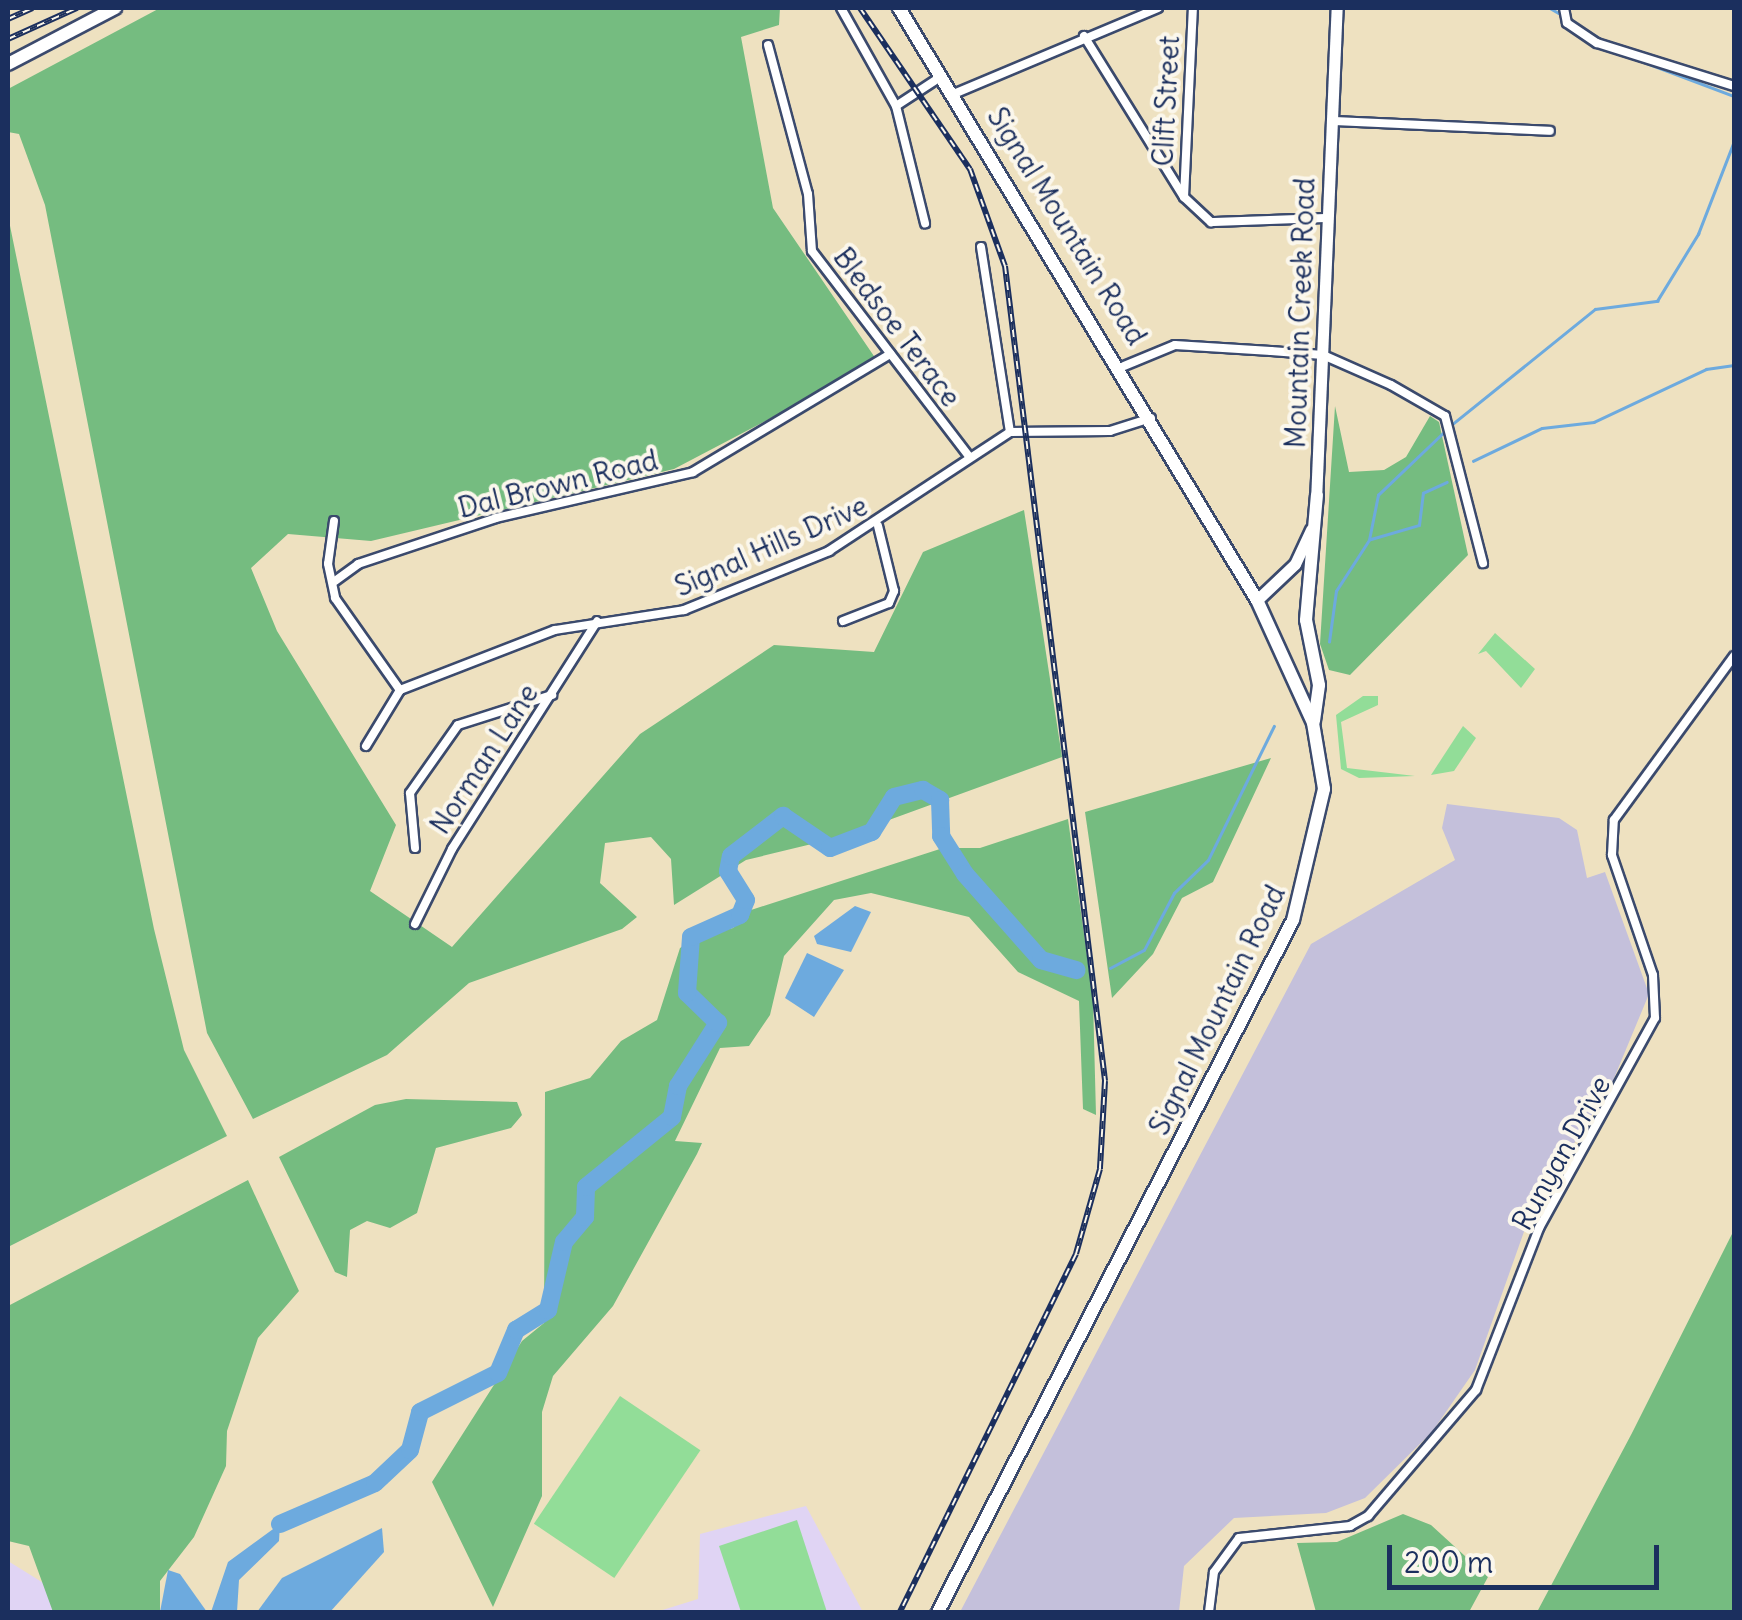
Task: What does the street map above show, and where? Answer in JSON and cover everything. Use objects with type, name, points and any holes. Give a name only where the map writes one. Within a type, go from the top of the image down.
[{"type":"main road","points":[[8,64],[115,8]]},
{"type":"main road","name":"Signal Mountain Road","points":[[898,8],[956,93],[1124,366],[1257,600],[1314,723],[1324,789],[1293,920],[938,1612]]},
{"type":"main road","name":"Mountain Creek Road","points":[[1257,600],[1306,546],[1317,495],[1337,8]]},
{"type":"main road","points":[[1314,723],[1319,685],[1306,620],[1317,495]]},
{"type":"street","points":[[842,8],[896,106],[925,223]]},
{"type":"street","points":[[956,93],[1158,8]]},
{"type":"street","name":"Clift Street","points":[[1184,197],[1192,8]]},
{"type":"street","points":[[1564,8],[1567,23],[1597,43],[1734,86]]},
{"type":"street","points":[[1084,36],[1184,197],[1211,222],[1328,218]]},
{"type":"street","name":"Bledsoe Terace","points":[[768,44],[808,194],[812,252],[968,455]]},
{"type":"street","points":[[896,106],[944,74]]},
{"type":"street","points":[[1333,121],[1550,131]]},
{"type":"street","points":[[981,247],[1010,432]]},
{"type":"street","points":[[1124,366],[1176,345],[1322,355],[1445,416],[1482,563]]},
{"type":"street","name":"Dal Brown Road","points":[[334,581],[358,564],[496,518],[693,472],[890,354]]},
{"type":"street","name":"Signal Hills Drive","points":[[400,690],[478,654],[597,621],[684,610],[878,526],[968,455],[1010,432],[1110,431],[1154,417]]},
{"type":"street","points":[[334,521],[334,581],[340,610],[400,690],[366,746]]},
{"type":"street","points":[[844,620],[889,603],[894,591],[878,526]]},
{"type":"street","name":"Norman Lane","points":[[416,924],[452,849],[597,621]]},
{"type":"street","name":"Runyan Drive","points":[[1209,1612],[1214,1572],[1239,1538],[1350,1526],[1368,1516],[1476,1390],[1539,1228],[1655,1018],[1653,975],[1612,856],[1614,820],[1734,656]]},
{"type":"street","points":[[414,848],[410,793],[458,725],[552,695]]},
{"type":"shaded area","points":[[1447,804],[1559,818],[1577,830],[1587,878],[1605,872],[1649,994],[1612,1083],[1531,1212],[1475,1370],[1432,1432],[1365,1498],[1326,1513],[1234,1518],[1184,1566],[1179,1612],[960,1612],[1311,944],[1455,860],[1442,828]]},
{"type":"shaded area","points":[[806,1506],[863,1612],[656,1612],[698,1599],[700,1534]]},
{"type":"shaded area","points":[[8,1561],[45,1584],[62,1612],[8,1612]]},
{"type":"green space","points":[[160,8],[780,8],[779,25],[741,37],[773,208],[878,362],[674,469],[371,541],[288,534],[251,568],[277,631],[396,825],[370,891],[452,947],[640,734],[774,645],[874,652],[923,552],[1024,510],[1062,757],[845,836],[746,860],[674,905],[671,859],[651,837],[605,843],[600,883],[637,917],[622,929],[469,983],[387,1055],[253,1119],[207,1033],[45,205],[19,134],[8,132],[8,89]]},
{"type":"green space","points":[[8,216],[154,929],[184,1050],[227,1136],[8,1247]]},
{"type":"green space","points":[[1335,406],[1349,472],[1384,470],[1406,457],[1430,416],[1439,422],[1468,555],[1350,675],[1329,670],[1320,644]]},
{"type":"green space","points":[[1495,633],[1535,669],[1521,688],[1486,651],[1478,654]]},
{"type":"green space","points":[[1363,696],[1378,696],[1378,705],[1341,722],[1347,768],[1415,776],[1359,778],[1341,769],[1336,715]]},
{"type":"green space","points":[[1463,726],[1476,738],[1454,771],[1431,775]]},
{"type":"green space","points":[[1271,758],[1213,882],[1182,898],[1153,954],[1112,998],[1085,812]]},
{"type":"green space","points":[[1068,819],[1093,999],[1096,1115],[1083,1109],[1079,1001],[1018,972],[969,917],[871,893],[834,900],[784,956],[770,1015],[749,1046],[720,1048],[675,1141],[702,1143],[697,1154],[613,1306],[553,1376],[542,1412],[542,1496],[493,1607],[432,1482],[522,1341],[544,1323],[545,1092],[590,1078],[621,1041],[657,1020],[680,948],[698,937],[733,928],[751,910],[943,848],[980,848]]},
{"type":"green space","points":[[406,1099],[517,1102],[522,1115],[511,1128],[436,1148],[417,1213],[390,1228],[367,1221],[350,1230],[347,1277],[335,1272],[279,1157],[375,1105]]},
{"type":"green space","points":[[248,1180],[299,1291],[258,1338],[227,1431],[226,1466],[194,1537],[160,1581],[160,1612],[53,1612],[29,1546],[8,1541],[8,1306]]},
{"type":"green space","points":[[1734,1230],[1734,1612],[1537,1612],[1632,1433]]},
{"type":"green space","points":[[620,1396],[700,1450],[614,1578],[534,1524]]},
{"type":"green space","points":[[1403,1514],[1431,1525],[1488,1577],[1469,1612],[1316,1612],[1297,1543],[1337,1542]]},
{"type":"green space","points":[[797,1520],[827,1612],[741,1612],[719,1546]]},
{"type":"water","points":[[855,906],[871,912],[851,952],[817,944],[814,936]]},
{"type":"water","points":[[807,953],[844,970],[814,1017],[785,998]]},
{"type":"water","points":[[280,1524],[279,1541],[239,1580],[237,1612],[211,1612],[228,1562]]},
{"type":"water","points":[[382,1528],[384,1552],[330,1612],[257,1612],[282,1578]]},
{"type":"water","points":[[168,1570],[180,1574],[207,1612],[160,1612]]},
{"type":"waterway","points":[[1550,8],[1562,15]]},
{"type":"waterway","points":[[1568,19],[1604,41]]},
{"type":"waterway","points":[[1628,56],[1734,96]]},
{"type":"waterway","points":[[1450,426],[1595,309],[1657,301],[1698,234],[1734,141]]},
{"type":"waterway","points":[[1473,461],[1542,428],[1594,422],[1706,369],[1734,365]]},
{"type":"waterway","points":[[1329,642],[1336,591],[1369,540],[1378,495],[1444,432]]},
{"type":"waterway","points":[[1371,539],[1419,525],[1423,493],[1447,482]]},
{"type":"waterway","points":[[1110,968],[1144,950],[1174,893],[1208,860],[1274,726]]},
{"type":"waterway","points":[[280,1524],[375,1483],[410,1450],[420,1412],[498,1373],[516,1330],[548,1310],[564,1242],[585,1217],[586,1187],[672,1117],[678,1086],[718,1023],[687,993],[691,937],[740,915],[746,900],[728,871],[731,856],[783,816],[830,848],[872,832],[894,797],[923,790],[940,800],[941,836],[965,874],[1041,960],[1077,970]]},
{"type":"railway","points":[[8,19],[33,8]]},
{"type":"railway","points":[[8,39],[77,8]]},
{"type":"railway","points":[[860,8],[970,169],[1005,266],[1105,1081],[1100,1169],[1076,1254],[900,1612]]}]
